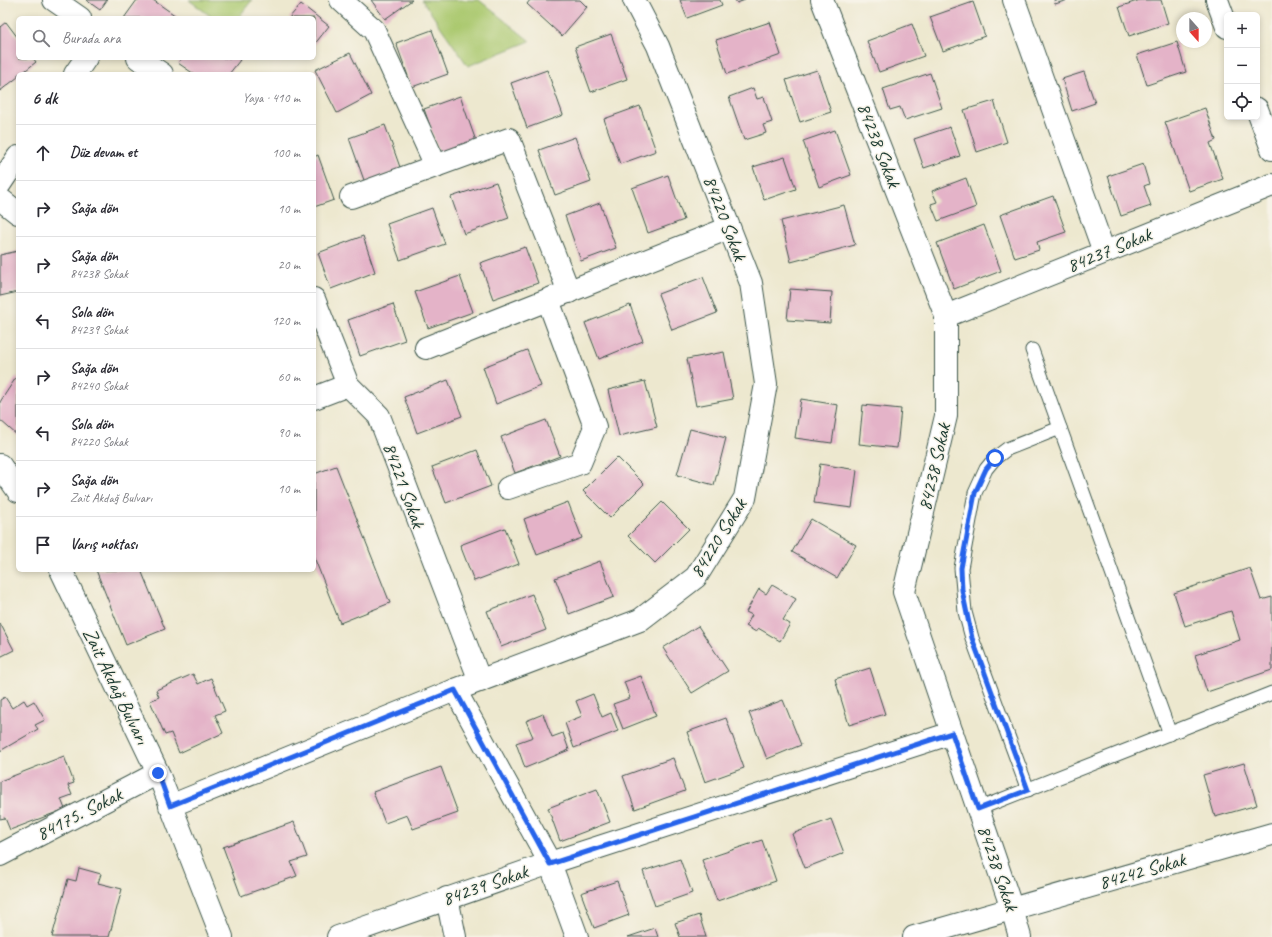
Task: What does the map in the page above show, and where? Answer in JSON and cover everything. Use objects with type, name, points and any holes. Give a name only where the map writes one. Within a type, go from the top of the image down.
[{"type":"street","points":[[54,0],[77,16]]},
{"type":"street","points":[[341,0],[374,30],[436,166]]},
{"type":"street","name":"84220 Sokak","points":[[170,806],[455,690],[640,620],[696,577],[745,498],[766,384],[751,283],[658,46],[634,0]]},
{"type":"street","name":"84238 Sokak","points":[[822,0],[946,316],[946,416],[904,592],[1012,908],[1020,937]]},
{"type":"street","points":[[1014,0],[1104,252]]},
{"type":"street","points":[[1217,0],[1224,19]]},
{"type":"street","points":[[76,72],[85,60]]},
{"type":"street","points":[[141,60],[159,72]]},
{"type":"street","points":[[1260,117],[1272,149]]},
{"type":"street","points":[[351,197],[509,139],[569,292]]},
{"type":"street","points":[[0,184],[16,161]]},
{"type":"street","name":"84237 Sokak","points":[[946,316],[1272,185]]},
{"type":"street","points":[[0,199],[16,211]]},
{"type":"street","points":[[426,348],[729,228]]},
{"type":"street","points":[[508,488],[580,463],[595,427],[548,300]]},
{"type":"street","name":"84221 Sokak","points":[[316,304],[348,385],[378,416],[480,681]]},
{"type":"street","points":[[316,397],[348,385]]},
{"type":"street","points":[[0,465],[16,488]]},
{"type":"street","name":"Zait Akdağ Bulvarı","points":[[62,572],[158,773],[222,937]]},
{"type":"street","points":[[455,690],[550,864],[577,937]]},
{"type":"street","name":"84239 Sokak","points":[[338,937],[447,898],[952,733]]},
{"type":"street","name":"84175. Sokak","points":[[0,855],[158,773]]},
{"type":"street","name":"84242 Sokak","points":[[914,937],[1272,834]]},
{"type":"street","points":[[447,898],[455,937]]},
{"type":"lane","points":[[1032,350],[1170,734]]},
{"type":"lane","points":[[1028,790],[972,638],[962,590],[961,568],[975,493],[986,469],[995,458],[1006,449],[1060,428]]},
{"type":"lane","points":[[978,809],[1272,694]]},
{"type":"green space","points":[[189,0],[252,0],[240,16],[210,16]]},
{"type":"green space","points":[[422,0],[479,0],[530,41],[468,66]]},
{"type":"building","points":[[86,0],[107,0],[100,10]]},
{"type":"building","points":[[137,0],[153,0],[176,16],[125,16]]},
{"type":"building","points":[[371,0],[412,0],[385,19]]},
{"type":"building","points":[[530,0],[580,0],[587,7],[562,36],[527,4]]},
{"type":"building","points":[[680,0],[720,0],[722,5],[687,18]]},
{"type":"building","points":[[735,0],[745,0],[737,3]]},
{"type":"building","points":[[1054,0],[1068,0],[1055,4]]},
{"type":"building","points":[[1140,0],[1161,0],[1168,23],[1129,36],[1119,7]]},
{"type":"building","points":[[973,2],[985,36],[943,51],[930,17]]},
{"type":"building","points":[[301,4],[329,26],[316,42],[316,16],[291,16]]},
{"type":"building","points":[[6,22],[16,35],[16,60],[34,60],[36,62],[24,72],[16,72],[16,79],[0,91],[0,27]]},
{"type":"building","points":[[770,22],[781,55],[727,74],[716,40]]},
{"type":"building","points":[[912,24],[924,56],[879,72],[867,41]]},
{"type":"building","points":[[432,30],[448,74],[412,87],[396,43]]},
{"type":"building","points":[[611,34],[627,79],[591,92],[575,47]]},
{"type":"building","points":[[1176,42],[1176,48],[1179,48],[1186,72],[1147,85],[1137,55]]},
{"type":"building","points":[[350,53],[371,95],[337,113],[315,70]]},
{"type":"building","points":[[180,60],[240,60],[231,72],[191,72],[178,63]]},
{"type":"building","points":[[547,70],[563,115],[527,128],[511,83]]},
{"type":"building","points":[[817,70],[831,112],[800,122],[786,80]]},
{"type":"building","points":[[1084,72],[1095,103],[1072,111],[1062,79]]},
{"type":"building","points":[[930,73],[942,108],[905,120],[900,107],[890,110],[883,89]]},
{"type":"building","points":[[753,88],[757,99],[764,97],[772,122],[763,125],[766,133],[744,140],[729,97]]},
{"type":"building","points":[[460,96],[476,141],[440,154],[424,109]]},
{"type":"building","points":[[994,101],[1007,142],[977,152],[964,110]]},
{"type":"building","points":[[640,106],[656,151],[620,164],[604,119]]},
{"type":"building","points":[[1205,108],[1216,140],[1210,143],[1223,179],[1189,191],[1165,122]]},
{"type":"building","points":[[385,125],[401,170],[365,183],[349,138]]},
{"type":"building","points":[[950,127],[960,156],[924,168],[914,139]]},
{"type":"building","points":[[835,130],[851,175],[819,187],[803,141]]},
{"type":"building","points":[[575,137],[591,182],[555,195],[539,150]]},
{"type":"building","points":[[318,155],[334,200],[316,206],[316,156]]},
{"type":"building","points":[[785,157],[796,189],[764,200],[753,167]]},
{"type":"building","points":[[1143,164],[1149,184],[1144,186],[1151,206],[1121,216],[1108,176]]},
{"type":"building","points":[[668,175],[684,220],[648,233],[632,188]]},
{"type":"building","points":[[966,178],[976,207],[938,221],[931,204],[937,202],[932,191]]},
{"type":"building","points":[[496,182],[509,218],[464,234],[451,197]]},
{"type":"building","points":[[1053,196],[1066,232],[1037,242],[1039,250],[1015,258],[1000,215]]},
{"type":"building","points":[[600,203],[616,248],[581,261],[565,216]]},
{"type":"building","points":[[844,205],[855,245],[791,262],[781,221]]},
{"type":"building","points":[[432,208],[445,244],[400,260],[387,224]]},
{"type":"building","points":[[984,225],[1001,271],[954,289],[937,243]]},
{"type":"building","points":[[363,236],[375,272],[331,289],[318,253]]},
{"type":"building","points":[[525,247],[538,283],[493,299],[480,263]]},
{"type":"building","points":[[16,251],[16,292],[0,296],[0,255]]},
{"type":"building","points":[[460,276],[473,312],[428,328],[415,292]]},
{"type":"building","points":[[703,277],[717,313],[672,330],[658,294]]},
{"type":"building","points":[[790,289],[832,292],[830,323],[787,320]]},
{"type":"building","points":[[393,304],[405,340],[360,356],[348,320]]},
{"type":"building","points":[[630,305],[643,341],[599,359],[585,323]]},
{"type":"building","points":[[527,350],[541,386],[496,404],[483,367]]},
{"type":"building","points":[[724,352],[733,399],[696,406],[687,359]]},
{"type":"building","points":[[16,378],[16,434],[0,420],[0,402]]},
{"type":"building","points":[[448,380],[462,416],[417,433],[404,397]]},
{"type":"building","points":[[645,381],[657,427],[619,436],[608,390]]},
{"type":"building","points":[[801,399],[838,405],[832,443],[795,438]]},
{"type":"building","points":[[863,405],[901,409],[897,448],[859,444]]},
{"type":"building","points":[[546,420],[560,456],[515,473],[501,437]]},
{"type":"building","points":[[690,429],[726,438],[714,485],[677,475]]},
{"type":"building","points":[[477,450],[491,486],[446,503],[432,467]]},
{"type":"building","points":[[617,457],[644,484],[610,518],[583,491]]},
{"type":"building","points":[[820,464],[857,470],[852,508],[814,503]]},
{"type":"building","points":[[336,466],[390,603],[340,623],[316,562],[316,473]]},
{"type":"building","points":[[568,502],[582,538],[537,555],[524,519]]},
{"type":"building","points":[[662,502],[689,529],[655,563],[628,536]]},
{"type":"building","points":[[811,519],[856,545],[837,578],[792,552]]},
{"type":"building","points":[[505,528],[519,564],[474,581],[460,545]]},
{"type":"building","points":[[600,561],[614,597],[569,614],[555,578]]},
{"type":"building","points":[[1250,568],[1261,600],[1272,597],[1272,670],[1207,692],[1195,655],[1240,640],[1231,611],[1185,626],[1174,593]]},
{"type":"building","points":[[97,572],[142,572],[165,629],[126,645]]},
{"type":"building","points":[[772,585],[796,599],[783,620],[790,624],[780,641],[758,628],[756,632],[746,626],[752,615],[746,612],[759,589],[766,594]]},
{"type":"building","points":[[532,594],[546,630],[501,647],[487,611]]},
{"type":"building","points":[[0,623],[14,650],[0,657]]},
{"type":"building","points":[[698,626],[728,671],[692,693],[663,648]]},
{"type":"building","points":[[870,668],[885,714],[849,725],[835,679]]},
{"type":"building","points":[[193,674],[198,684],[211,678],[225,711],[215,715],[223,733],[179,753],[171,733],[165,735],[150,701],[159,697],[156,690]]},
{"type":"building","points":[[641,676],[656,716],[623,729],[613,704],[630,698],[624,682]]},
{"type":"building","points":[[593,694],[602,717],[611,713],[618,731],[574,748],[565,723],[582,716],[576,701]]},
{"type":"building","points":[[5,697],[12,708],[24,700],[27,705],[34,701],[45,720],[35,725],[38,729],[0,751],[0,700]]},
{"type":"building","points":[[783,700],[801,745],[767,759],[749,713]]},
{"type":"building","points":[[543,714],[552,737],[563,733],[569,750],[525,768],[516,743],[533,737],[526,721]]},
{"type":"building","points":[[726,718],[744,768],[705,782],[687,732]]},
{"type":"building","points":[[64,756],[74,783],[68,785],[72,795],[61,799],[65,809],[10,830],[5,818],[0,819],[0,781]]},
{"type":"building","points":[[673,758],[685,791],[635,809],[623,776]]},
{"type":"building","points":[[1244,763],[1257,805],[1215,817],[1203,775]]},
{"type":"building","points":[[441,767],[458,813],[413,829],[407,815],[385,823],[373,792]]},
{"type":"building","points":[[597,789],[610,822],[560,841],[548,808]]},
{"type":"building","points":[[831,819],[844,853],[805,868],[792,834]]},
{"type":"building","points":[[294,822],[307,857],[291,862],[297,876],[241,896],[223,847]]},
{"type":"building","points":[[762,840],[776,881],[717,901],[702,860]]},
{"type":"building","points":[[680,859],[692,893],[655,906],[643,871]]},
{"type":"building","points":[[79,868],[101,874],[98,883],[122,889],[109,937],[52,937],[68,879],[76,881]]},
{"type":"building","points":[[617,881],[629,915],[594,928],[581,893]]},
{"type":"building","points":[[699,915],[706,937],[680,937],[675,923]]},
{"type":"building","points":[[655,928],[658,937],[628,937]]},
{"type":"route","points":[[158,773],[170,806],[455,690],[550,864],[952,733],[978,809],[1028,790],[972,638],[965,612],[962,590],[961,568],[975,493],[979,481],[995,458]]}]
